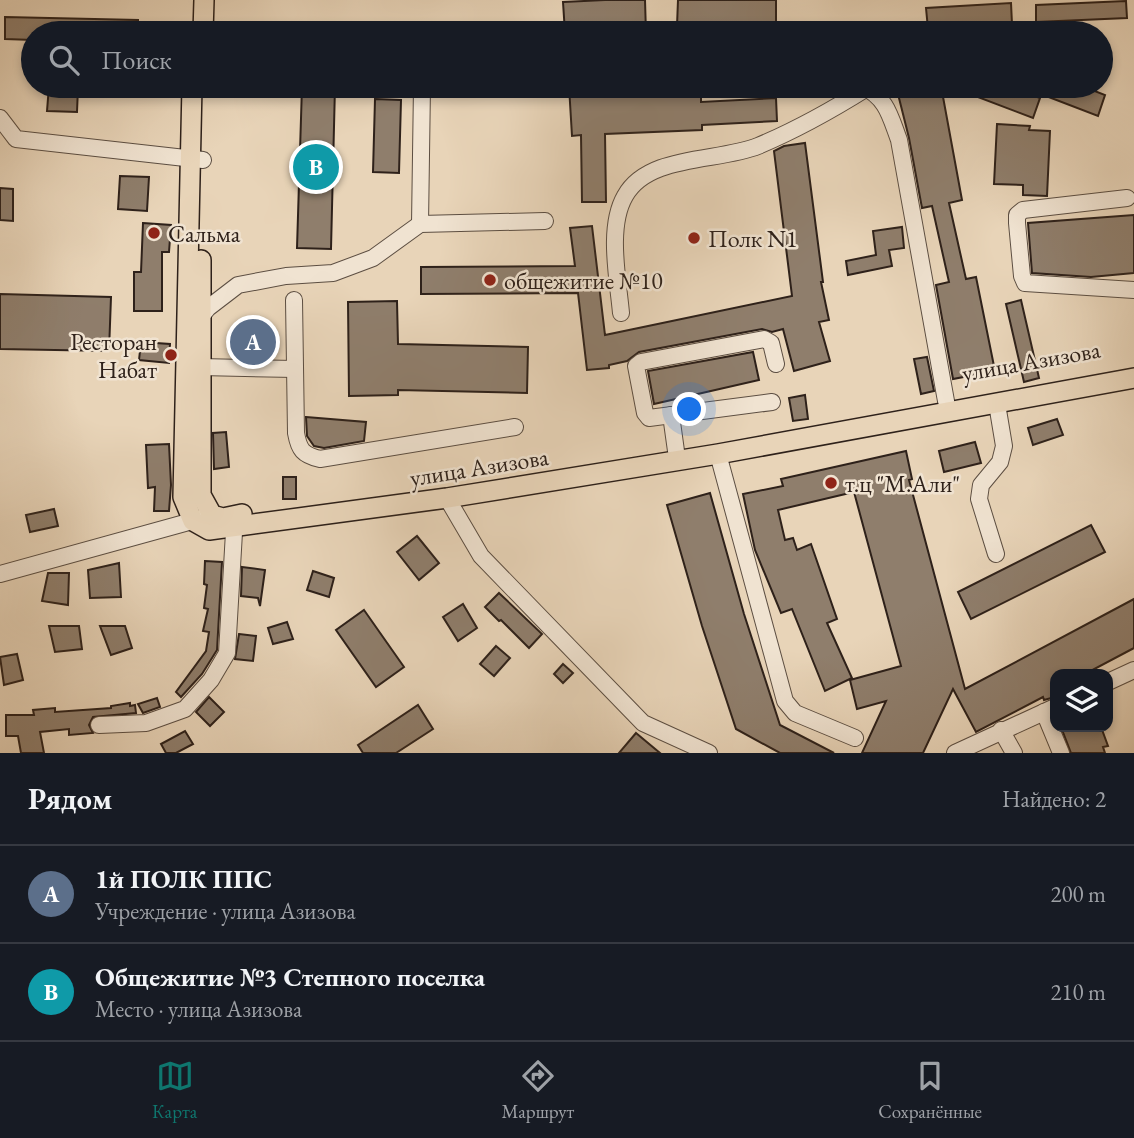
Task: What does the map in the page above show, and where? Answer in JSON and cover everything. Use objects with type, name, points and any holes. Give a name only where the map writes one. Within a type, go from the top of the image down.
[{"type":"main road","points":[[192,0],[192,21]]},
{"type":"main road","points":[[203,21],[204,0]]},
{"type":"main road","points":[[193,98],[197,159],[200,318],[200,488],[212,515]]},
{"type":"main road","points":[[192,521],[183,497],[197,159],[202,98]]},
{"type":"main road","name":"улица Азизова","points":[[192,521],[209,530],[235,522],[676,451],[1134,368]]},
{"type":"main road","name":"улица Азизова","points":[[212,515],[235,522],[447,498],[718,454],[1134,378]]},
{"type":"street","points":[[420,224],[422,98]]},
{"type":"street","points":[[621,313],[615,253],[617,220],[625,196],[638,180],[661,169],[702,157],[730,154],[755,147],[816,120],[856,98]]},
{"type":"street","points":[[880,98],[885,104],[899,141],[946,401]]},
{"type":"street","points":[[0,118],[8,141],[197,159]]},
{"type":"street","points":[[1127,198],[1023,210],[1017,215],[1017,223],[1024,283],[1134,290]]},
{"type":"street","points":[[200,318],[208,308],[238,285],[286,276],[333,273],[373,258],[420,224],[545,221]]},
{"type":"street","points":[[294,300],[296,433],[299,448],[306,456],[320,459],[515,427]]},
{"type":"street","points":[[772,402],[652,418],[646,416],[636,370],[638,363],[764,338],[771,343],[776,364]]},
{"type":"street","points":[[200,367],[295,369]]},
{"type":"street","points":[[996,554],[979,499],[981,485],[1000,462],[1004,446],[997,404]]},
{"type":"street","points":[[671,415],[676,451]]},
{"type":"street","points":[[718,454],[785,701],[795,713],[855,738]]},
{"type":"street","points":[[447,498],[481,556],[643,723],[709,753]]},
{"type":"street","points":[[0,574],[212,515]]},
{"type":"street","points":[[99,725],[146,723],[185,709],[211,680],[227,653],[235,522]]},
{"type":"street","points":[[1113,680],[1134,670]]},
{"type":"street","points":[[955,753],[1050,709]]},
{"type":"street","points":[[1001,730],[1014,753]]},
{"type":"street","points":[[1055,732],[1060,753]]},
{"type":"building","points":[[645,0],[646,21],[564,21],[563,2]]},
{"type":"building","points":[[678,0],[776,0],[776,21],[677,21]]},
{"type":"building","points":[[1126,1],[1127,18],[1036,21],[1036,5]]},
{"type":"building","points":[[1011,3],[1012,21],[927,21],[926,8]]},
{"type":"building","points":[[5,17],[138,20],[21,21],[21,40],[5,39]]},
{"type":"building","points":[[48,98],[78,98],[77,112],[47,111]]},
{"type":"building","points":[[302,98],[335,98],[331,249],[297,248]]},
{"type":"building","points":[[570,98],[701,98],[701,102],[776,98],[777,121],[702,125],[702,130],[605,134],[606,202],[582,202],[581,135],[572,136]]},
{"type":"building","points":[[899,98],[943,98],[962,200],[949,203],[966,279],[976,277],[995,371],[953,379],[936,285],[949,282],[932,206],[922,208]]},
{"type":"building","points":[[980,98],[1040,98],[1033,118]]},
{"type":"building","points":[[1051,98],[1104,98],[1098,116]]},
{"type":"building","points":[[375,99],[401,100],[399,173],[373,172]]},
{"type":"building","points":[[997,124],[1030,126],[1029,130],[1050,131],[1047,196],[1023,195],[1023,185],[994,184]]},
{"type":"building","points":[[805,143],[821,282],[829,320],[819,322],[830,361],[794,371],[783,329],[772,332],[762,329],[639,352],[627,361],[609,365],[609,368],[587,370],[578,293],[421,294],[421,267],[575,266],[570,228],[592,226],[605,335],[792,296],[774,151],[784,146]]},
{"type":"building","points":[[120,176],[149,177],[147,211],[118,209]]},
{"type":"building","points":[[0,188],[13,189],[13,221],[0,220]]},
{"type":"building","points":[[1134,215],[1134,273],[1091,277],[1032,273],[1028,223]]},
{"type":"building","points":[[143,223],[171,225],[169,252],[162,252],[162,311],[134,311],[134,272],[141,272]]},
{"type":"building","points":[[902,227],[904,248],[889,250],[892,266],[848,275],[846,261],[876,255],[873,231]]},
{"type":"building","points":[[0,294],[111,297],[109,351],[0,349]]},
{"type":"building","points":[[1021,300],[1039,378],[1024,382],[1006,304]]},
{"type":"building","points":[[397,301],[398,344],[528,347],[527,393],[398,390],[398,395],[349,396],[348,302]]},
{"type":"building","points":[[141,342],[170,344],[169,363],[139,360]]},
{"type":"building","points":[[753,352],[759,380],[654,404],[648,371]]},
{"type":"building","points":[[927,357],[934,391],[921,394],[914,359]]},
{"type":"building","points":[[805,395],[808,419],[793,421],[789,398]]},
{"type":"building","points":[[306,417],[366,422],[364,441],[324,448],[314,446],[307,436]]},
{"type":"building","points":[[1057,419],[1063,435],[1033,445],[1028,428]]},
{"type":"building","points":[[226,432],[229,467],[214,469],[213,433]]},
{"type":"building","points":[[975,442],[981,463],[944,472],[939,451]]},
{"type":"building","points":[[169,444],[169,511],[154,511],[155,487],[148,488],[146,445]]},
{"type":"building","points":[[906,451],[912,479],[909,480],[965,689],[1134,599],[1134,648],[1094,669],[1050,669],[1050,698],[1044,700],[1043,697],[976,732],[953,689],[923,753],[862,753],[886,701],[857,709],[850,680],[901,666],[854,492],[778,510],[785,540],[793,538],[797,550],[811,544],[837,619],[827,623],[852,678],[825,691],[792,609],[781,613],[755,550],[743,494],[783,486],[781,479]]},
{"type":"building","points":[[283,477],[296,477],[296,499],[283,499]]},
{"type":"building","points":[[710,493],[744,614],[780,725],[834,753],[780,753],[736,729],[702,626],[667,505]]},
{"type":"building","points":[[54,509],[58,526],[30,532],[26,515]]},
{"type":"building","points":[[1091,525],[1105,552],[971,619],[958,592]]},
{"type":"building","points":[[417,536],[439,563],[419,580],[397,552]]},
{"type":"building","points":[[205,561],[222,562],[217,650],[202,674],[181,697],[176,692],[206,651],[209,632],[203,631],[208,609],[204,608],[207,585],[204,584]]},
{"type":"building","points":[[119,563],[121,597],[90,598],[88,570]]},
{"type":"building","points":[[242,567],[265,570],[260,606],[258,598],[241,596]]},
{"type":"building","points":[[313,571],[334,578],[329,597],[307,590]]},
{"type":"building","points":[[48,573],[69,573],[68,605],[42,601]]},
{"type":"building","points":[[499,593],[542,634],[529,648],[485,607]]},
{"type":"building","points":[[463,604],[477,628],[458,641],[443,617]]},
{"type":"building","points":[[364,610],[404,667],[376,687],[336,630]]},
{"type":"building","points":[[287,622],[293,639],[273,644],[268,628]]},
{"type":"building","points":[[49,626],[79,626],[82,649],[55,652]]},
{"type":"building","points":[[100,626],[125,626],[132,648],[111,655]]},
{"type":"building","points":[[239,634],[256,636],[253,661],[235,659]]},
{"type":"building","points":[[496,646],[510,658],[494,676],[480,664]]},
{"type":"building","points":[[17,654],[23,680],[4,685],[0,657]]},
{"type":"building","points":[[563,664],[573,673],[563,683],[554,674]]},
{"type":"building","points":[[209,697],[224,712],[210,726],[196,712]]},
{"type":"building","points":[[157,698],[160,707],[143,713],[138,704]]},
{"type":"building","points":[[130,703],[130,706],[135,705],[136,713],[93,717],[89,725],[93,733],[69,735],[69,729],[40,732],[44,753],[21,753],[18,736],[6,736],[6,715],[34,715],[33,710],[55,708],[55,712],[111,708]]},
{"type":"building","points":[[418,705],[433,729],[396,753],[363,753],[358,745]]},
{"type":"building","points":[[185,731],[193,744],[176,753],[166,753],[161,744]]},
{"type":"building","points":[[1063,732],[1103,732],[1108,746],[1103,747],[1105,753],[1071,753]]},
{"type":"building","points":[[636,733],[660,753],[619,753]]},
{"type":"place","name":"Общежитие №3 Степного поселка","points":[[316,167]]},
{"type":"place","name":"Сальма","points":[[154,233]]},
{"type":"place","name":"Полк N1","points":[[694,238]]},
{"type":"place","name":"общежитие №10","points":[[490,280]]},
{"type":"place","name":"1й ПОЛК ППС","points":[[253,342]]},
{"type":"place","name":"Ресторан Набат","points":[[171,355]]},
{"type":"place","name":"т.ц \"М.Али\"","points":[[831,483]]}]
